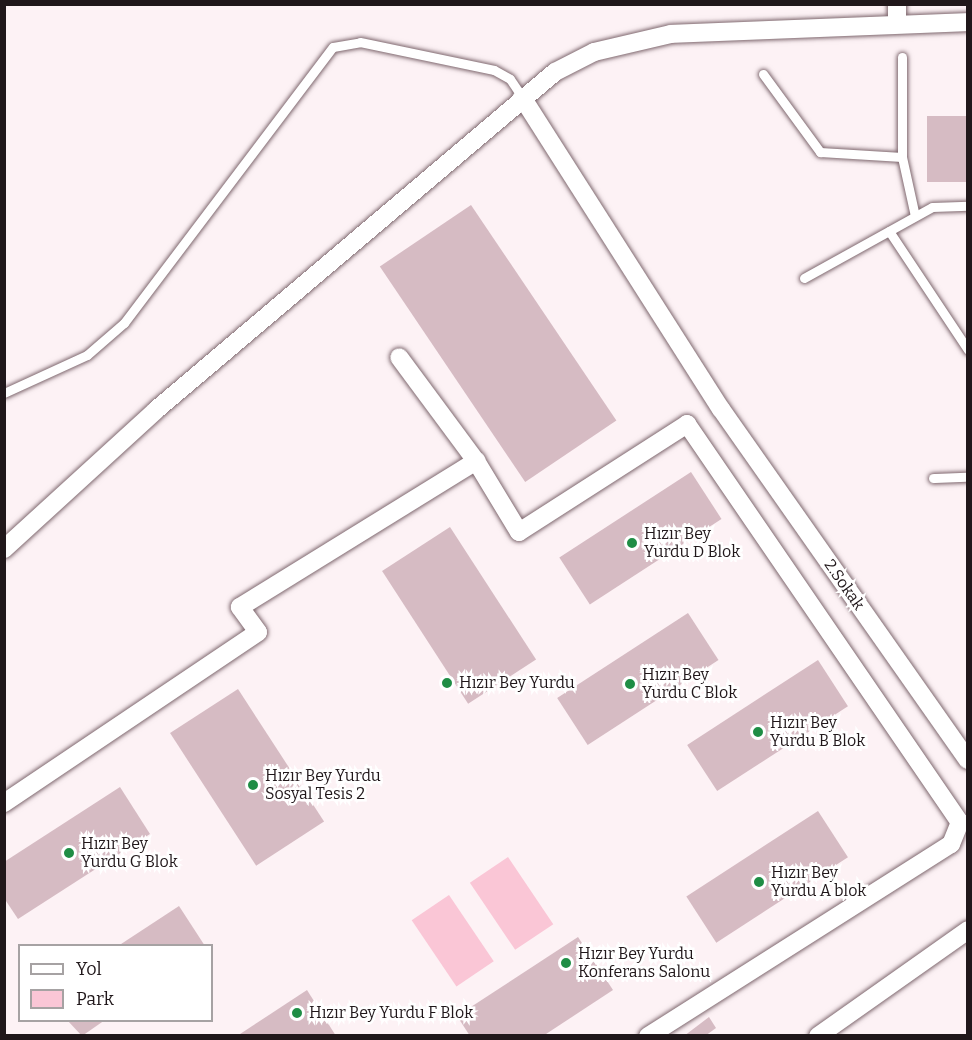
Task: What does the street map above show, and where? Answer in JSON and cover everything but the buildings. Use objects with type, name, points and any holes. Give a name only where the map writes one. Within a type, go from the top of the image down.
[{"type":"street","points":[[897,4],[897,24]]},
{"type":"street","points":[[4,549],[156,410],[522,97],[555,72],[633,40],[897,24],[968,22]]},
{"type":"street","name":"2.Sokak","points":[[522,97],[721,409],[968,760]]},
{"type":"street","points":[[399,357],[476,461],[519,531],[687,424],[960,822],[951,844],[648,1035]]},
{"type":"street","points":[[4,803],[258,632],[240,607],[476,461]]},
{"type":"street","points":[[818,1035],[968,930]]},
{"type":"lane","points":[[4,393],[69,366],[112,335],[333,47],[360,42],[494,70],[510,79],[522,97]]},
{"type":"lane","points":[[902,57],[902,157],[915,216]]},
{"type":"lane","points":[[763,74],[820,152],[902,157]]},
{"type":"lane","points":[[804,278],[932,207],[968,206]]},
{"type":"lane","points":[[888,231],[968,350]]},
{"type":"lane","points":[[933,478],[968,477]]},
{"type":"green space","points":[[508,857],[553,924],[515,950],[470,883]]},
{"type":"green space","points":[[449,895],[494,961],[456,986],[412,920]]},
{"type":"place","name":"Hızır Bey Yurdu D Blok","points":[[632,543]]},
{"type":"place","name":"Hızır Bey Yurdu","points":[[447,683]]},
{"type":"place","name":"Hızır Bey Yurdu C Blok","points":[[630,684]]},
{"type":"place","name":"Hızır Bey Yurdu B Blok","points":[[758,732]]},
{"type":"place","name":"Hızır Bey Yurdu Sosyal Tesis 2","points":[[253,785]]},
{"type":"place","name":"Hızır Bey Yurdu G Blok","points":[[69,853]]},
{"type":"place","name":"Hızır Bey Yurdu A blok","points":[[759,882]]},
{"type":"place","name":"Hızır Bey Yurdu Konferans Salonu","points":[[566,963]]},
{"type":"place","name":"Hızır Bey Yurdu F Blok","points":[[297,1013]]}]
